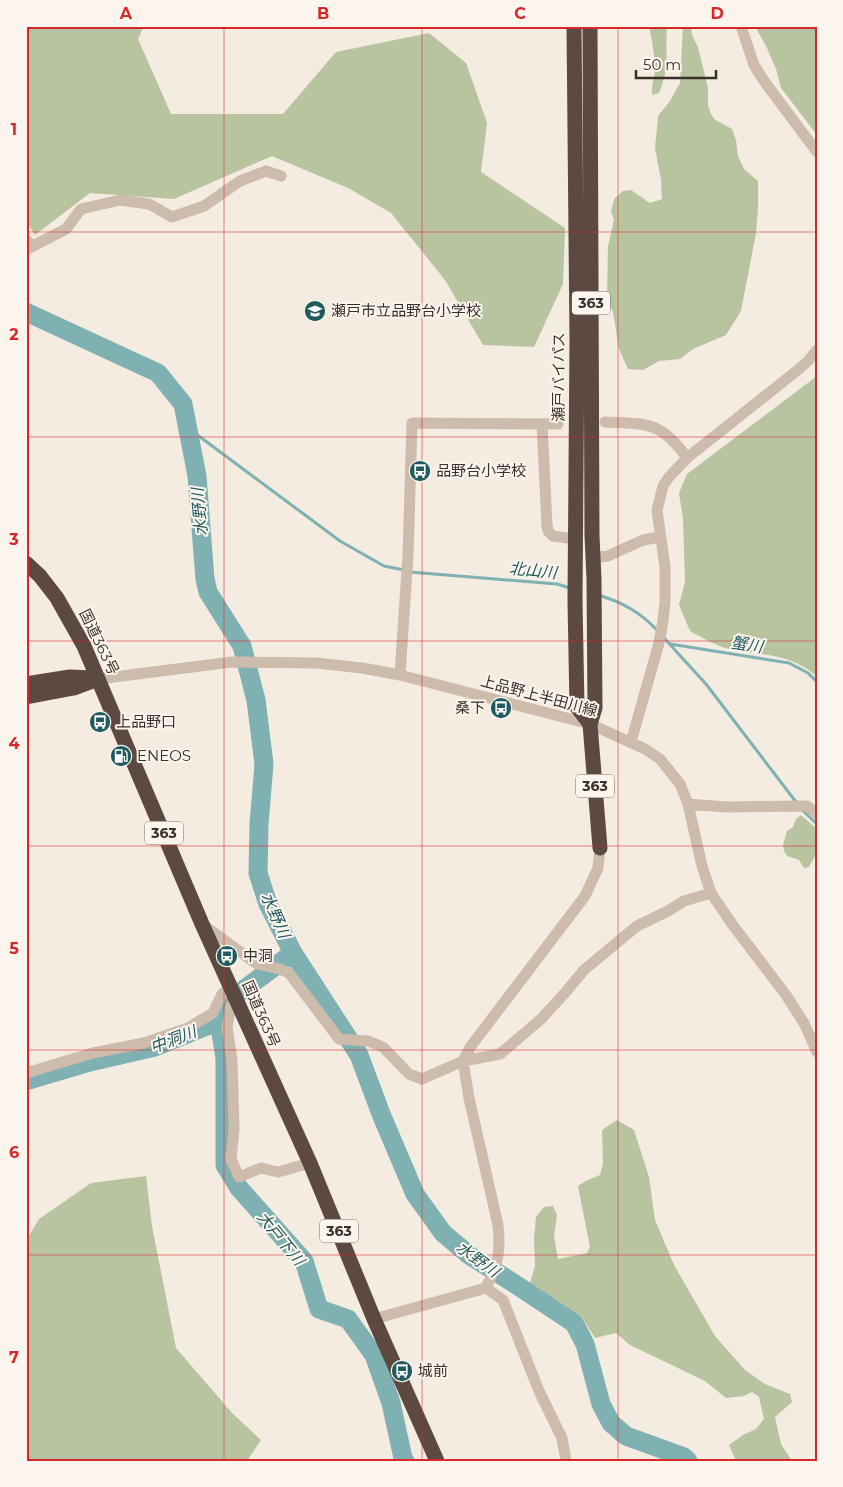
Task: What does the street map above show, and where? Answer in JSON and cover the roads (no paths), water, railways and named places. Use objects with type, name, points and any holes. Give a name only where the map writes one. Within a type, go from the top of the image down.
[{"type":"highway","name":"瀬戸バイパス","points":[[574,26],[577,330],[575,539],[577,707],[590,724]]},
{"type":"highway","name":"瀬戸バイパス","points":[[590,26],[595,708],[590,724],[600,848]]},
{"type":"highway","name":"国道363号","points":[[26,563],[57,598],[84,646],[202,924],[310,1163],[374,1319],[437,1461]]},
{"type":"highway","points":[[26,684],[70,677],[98,679]]},
{"type":"highway","points":[[26,697],[74,688],[98,679]]},
{"type":"street","points":[[741,26],[754,65],[817,152]]},
{"type":"street","points":[[29,245],[66,229],[82,210],[120,200],[149,204],[172,217],[204,206],[240,181],[266,171],[280,176]]},
{"type":"street","points":[[631,742],[659,643],[663,621],[665,567],[657,510],[663,486],[687,458],[800,369],[817,350]]},
{"type":"street","points":[[605,422],[652,425],[662,430],[687,458]]},
{"type":"street","points":[[400,675],[408,555],[412,423],[558,424]]},
{"type":"street","points":[[542,424],[546,525],[548,531],[553,536],[575,539]]},
{"type":"street","points":[[593,558],[608,556],[643,540],[660,538]]},
{"type":"street","name":"上品野上半田川線","points":[[98,679],[232,662],[316,664],[362,668],[400,675],[590,724],[631,742],[660,759],[680,784],[688,804],[702,866],[711,893],[786,995],[804,1023],[817,1052]]},
{"type":"street","points":[[688,804],[726,807],[792,808],[807,806],[817,814]]},
{"type":"street","points":[[374,1319],[486,1286],[495,1267],[500,1246],[498,1225],[468,1098],[463,1062],[471,1046],[585,896],[598,868],[600,848]]},
{"type":"street","points":[[202,924],[257,964],[289,973],[339,1039],[368,1041],[383,1047],[409,1074],[422,1079],[463,1062],[500,1054],[541,1019],[590,964],[637,926],[684,901],[711,893]]},
{"type":"street","points":[[26,1073],[92,1053],[144,1043],[188,1028],[213,1013],[222,994],[230,988]]},
{"type":"street","points":[[237,1003],[231,1006],[227,1027],[232,1060],[234,1129],[231,1159],[239,1177],[261,1168],[278,1172],[310,1163]]},
{"type":"street","points":[[486,1286],[503,1300],[539,1390],[562,1438],[566,1461]]},
{"type":"waterway","name":"水野川","points":[[26,312],[158,373],[183,404],[197,476],[205,579],[208,592],[242,646],[256,700],[264,764],[259,824],[258,873],[268,904],[293,953],[359,1055],[381,1114],[415,1194],[443,1233],[469,1255],[574,1323],[585,1344],[601,1404],[611,1423],[626,1436],[684,1457],[688,1461]]},
{"type":"waterway","name":"北山川","points":[[188,428],[340,541],[384,566],[404,570]]},
{"type":"waterway","name":"北山川","points":[[410,572],[557,584],[570,588]]},
{"type":"waterway","name":"北山川","points":[[598,595],[630,609],[644,618],[658,631]]},
{"type":"waterway","name":"北山川","points":[[664,638],[706,684],[796,802]]},
{"type":"waterway","name":"蟹川","points":[[670,644],[789,663],[808,673],[817,682]]},
{"type":"waterway","name":"北山川","points":[[801,809],[817,824]]},
{"type":"waterway","name":"中洞川","points":[[26,1081],[90,1062],[155,1047],[219,1021],[227,1002],[293,953]]},
{"type":"waterway","name":"大戸下川","points":[[219,1021],[225,1058],[225,1165],[239,1188],[304,1261],[319,1309],[348,1319],[374,1355],[391,1403],[405,1461]]},
{"type":"place","name":"瀬戸市立品野台小学校","points":[[315,311]]},
{"type":"place","name":"品野台小学校","points":[[420,471]]},
{"type":"place","name":"桑下","points":[[501,708]]},
{"type":"place","name":"上品野口","points":[[100,722]]},
{"type":"place","name":"ENEOS","points":[[121,756]]},
{"type":"place","name":"中洞","points":[[227,956]]},
{"type":"place","name":"城前","points":[[402,1371]]}]
